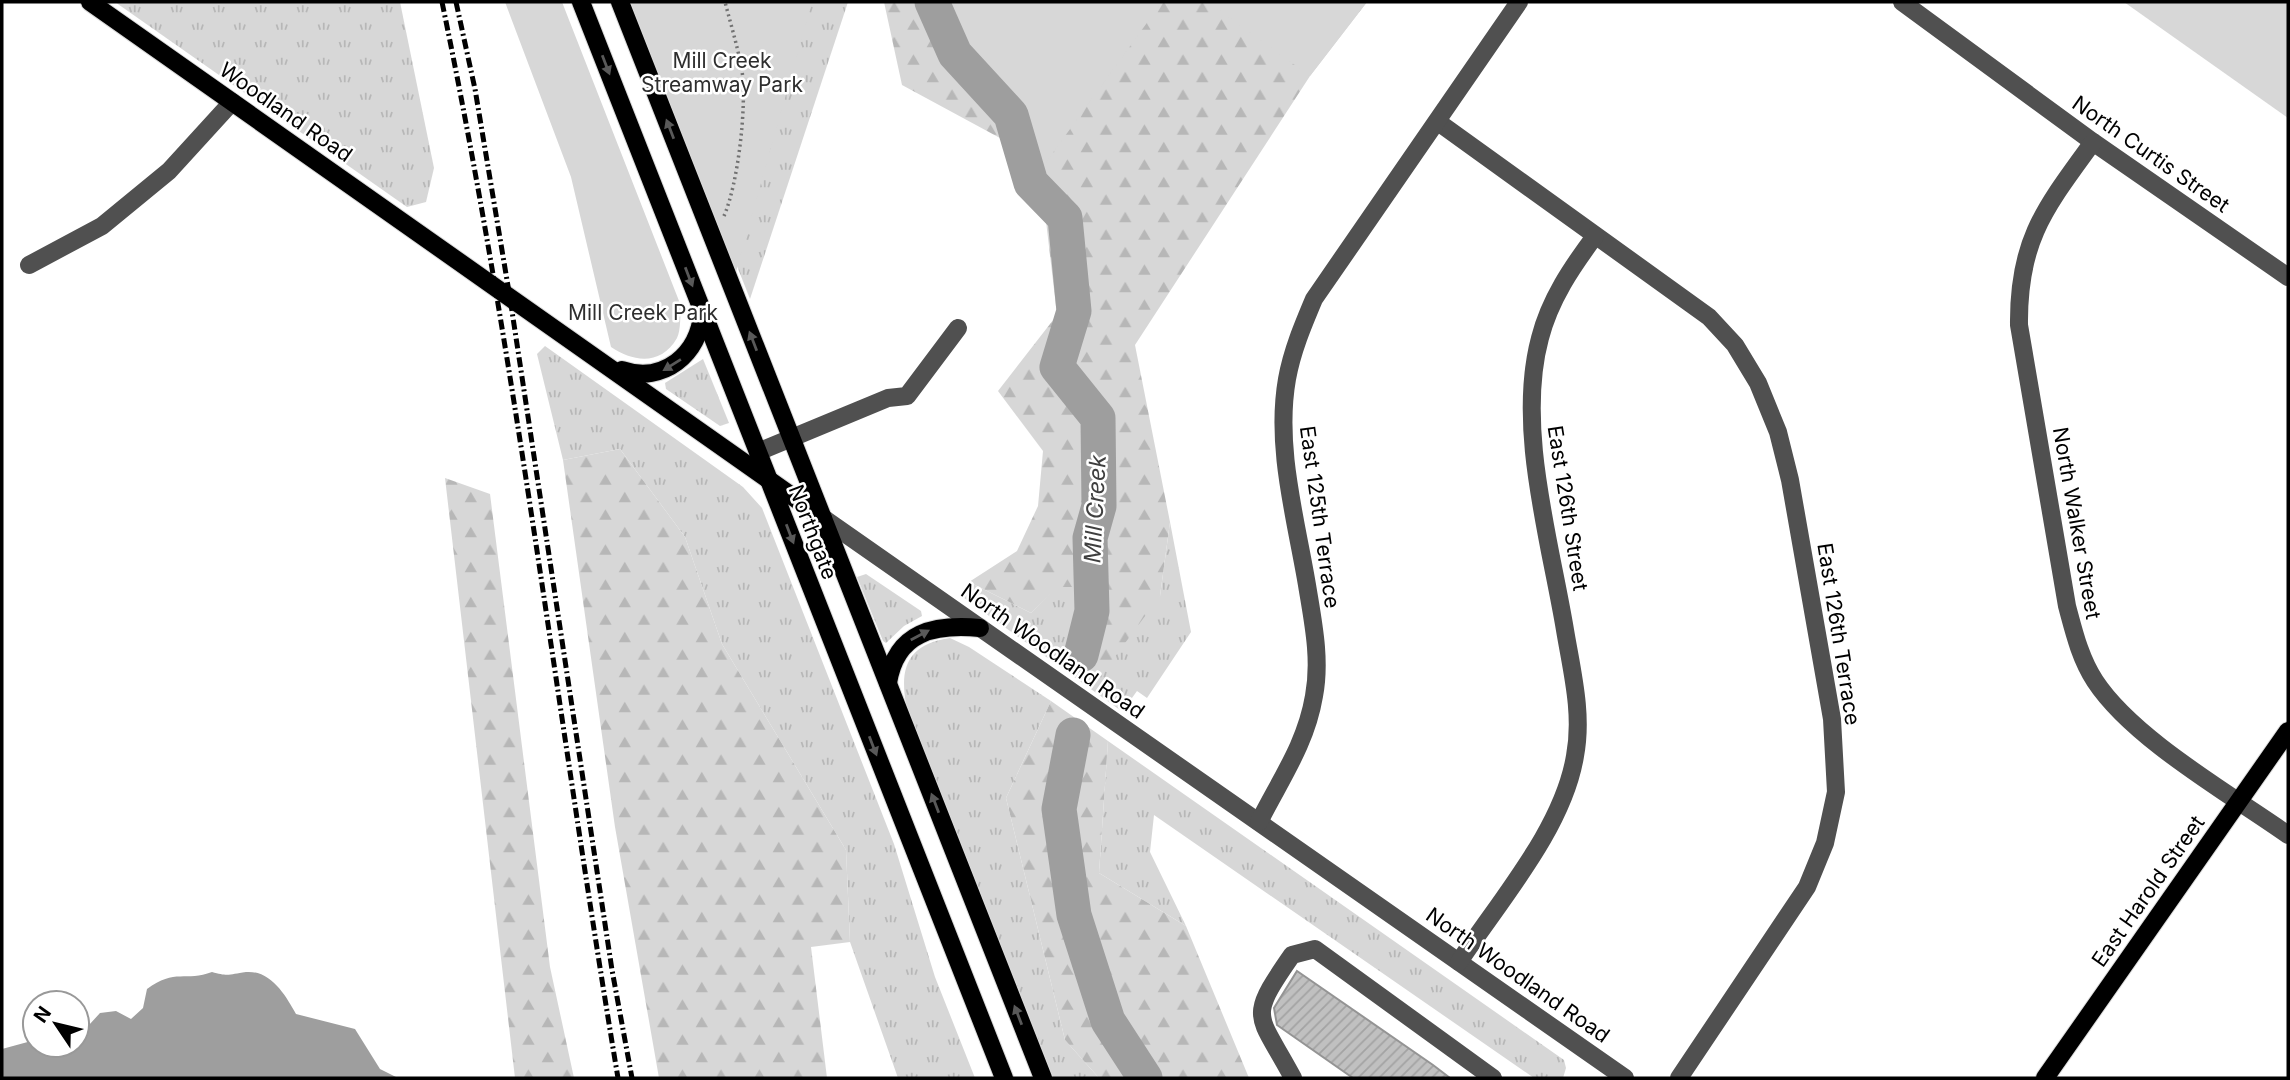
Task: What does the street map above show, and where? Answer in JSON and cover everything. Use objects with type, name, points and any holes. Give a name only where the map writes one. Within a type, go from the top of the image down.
[{"type":"main road","name":"Woodland Road","points":[[90,2],[455,260]]},
{"type":"main road","name":"Northgate","points":[[581,2],[1004,1078]]},
{"type":"main road","name":"Northgate","points":[[620,2],[1043,1078]]},
{"type":"main road","name":"North Woodland Road","points":[[455,260],[823,518]]},
{"type":"main road","points":[[609,366],[644,375],[671,366],[693,345],[701,330],[702,310]]},
{"type":"main road","points":[[888,683],[896,654],[920,634],[956,626],[980,628]]},
{"type":"main road","name":"East Harold Street","points":[[2045,1078],[2288,731]]},
{"type":"street","name":"East 125th Terrace","points":[[1259,822],[1295,759],[1307,730],[1315,694],[1317,659],[1312,614],[1284,450],[1283,417],[1287,379],[1296,341],[1314,299],[1519,2]]},
{"type":"street","name":"North Curtis Street","points":[[1902,2],[2093,142],[2288,277]]},
{"type":"street","points":[[29,265],[102,226],[169,171],[232,102]]},
{"type":"street","points":[[1438,122],[1595,236]]},
{"type":"street","name":"North Walker Street","points":[[2093,142],[2049,203],[2034,230],[2018,288],[2019,325],[2067,606],[2077,645],[2088,667],[2115,707],[2160,745],[2288,835]]},
{"type":"street","name":"East 126th Street","points":[[1459,962],[1542,839],[1565,794],[1576,755],[1576,693],[1531,422],[1533,376],[1540,337],[1563,282],[1595,236]]},
{"type":"street","name":"East 126th Terrace","points":[[1595,236],[1688,299],[1709,317],[1735,345],[1758,383],[1778,432],[1790,480],[1832,719],[1836,792],[1825,843],[1811,876],[1791,913],[1679,1078]]},
{"type":"street","points":[[758,453],[888,398],[907,396],[958,328]]},
{"type":"street","name":"North Woodland Road","points":[[823,518],[1625,1078]]},
{"type":"street","points":[[1293,1078],[1261,1023],[1260,1010],[1268,990],[1292,955],[1315,949],[1493,1078]]},
{"type":"path","points":[[723,218],[731,199],[743,106],[742,72],[726,2]]},
{"type":"green space","points":[[115,2],[400,2],[434,168],[426,202],[407,207]]},
{"type":"green space","name":"Mill Creek Park","points":[[505,2],[562,2],[681,306],[677,338],[670,347],[655,357],[646,359],[628,356],[611,347],[571,177]]},
{"type":"green space","name":"Mill Creek Streamway Park","points":[[620,2],[812,2],[732,286]]},
{"type":"green space","name":"Mill Creek Streamway Park","points":[[633,2],[848,2],[750,299]]},
{"type":"green space","points":[[884,2],[1367,2],[1310,76],[1135,345],[1170,522],[1160,596],[1102,674],[1070,651],[1098,606],[1085,587],[1057,587],[1031,613],[969,582],[1017,551],[1038,506],[1043,451],[998,391],[1057,315],[1046,221],[1026,152],[902,85]]},
{"type":"green space","points":[[932,2],[1162,2],[1031,183],[1011,115],[955,54]]},
{"type":"green space","points":[[1208,2],[1367,2],[1310,76]]},
{"type":"green space","points":[[2124,2],[2288,2],[2288,118]]},
{"type":"green space","points":[[545,346],[743,487],[762,508],[894,844],[935,977],[975,1078],[898,1078],[850,942],[846,850],[722,644],[685,537],[620,449],[563,460],[537,354]]},
{"type":"green space","points":[[703,359],[729,423],[720,426],[666,389],[665,383]]},
{"type":"green space","points":[[620,449],[685,537],[722,644],[846,850],[850,942],[811,947],[827,1078],[659,1078],[615,827],[563,460]]},
{"type":"green space","points":[[445,478],[490,494],[550,967],[574,1078],[515,1078]]},
{"type":"green space","points":[[1170,522],[1191,632],[1147,698],[1137,691],[1124,709],[1120,710],[960,595],[969,582],[1031,613],[1057,586],[1085,587],[1098,606],[1160,596]]},
{"type":"green space","points":[[866,574],[921,611],[922,616],[904,626],[886,643],[857,577]]},
{"type":"green space","points":[[950,638],[969,647],[1051,701],[1006,798],[1065,1040],[1099,1078],[1053,1078],[906,704],[904,678],[910,659],[925,645]]},
{"type":"green space","points":[[1051,701],[1108,741],[1099,873],[1186,926],[1249,1078],[1099,1078],[1065,1040],[1006,798]]},
{"type":"green space","points":[[1108,741],[1564,1060],[1566,1068],[1563,1078],[1534,1078],[1154,815],[1150,852],[1186,926],[1099,873]]},
{"type":"shaded area","points":[[212,972],[226,975],[255,972],[263,975],[277,986],[296,1014],[355,1029],[380,1069],[398,1078],[2,1078],[2,1049],[21,1044],[21,1059],[91,1059],[91,1023],[100,1013],[116,1011],[131,1019],[143,1008],[147,989],[173,977]]},
{"type":"building","points":[[1297,971],[1450,1078],[1353,1078],[1277,1025],[1274,1008]]},
{"type":"waterway","name":"Mill Creek","points":[[932,2],[955,54],[1011,115],[1031,183],[1065,218],[1074,311],[1057,367],[1098,418],[1099,506],[1090,538],[1092,611],[1081,655]]},
{"type":"waterway","name":"Mill Creek","points":[[1073,735],[1059,809],[1074,915],[1108,1021],[1145,1078]]},
{"type":"railway","points":[[442,2],[492,270],[618,1078]]},
{"type":"railway","points":[[456,2],[475,89],[510,298],[612,970],[632,1078]]}]
